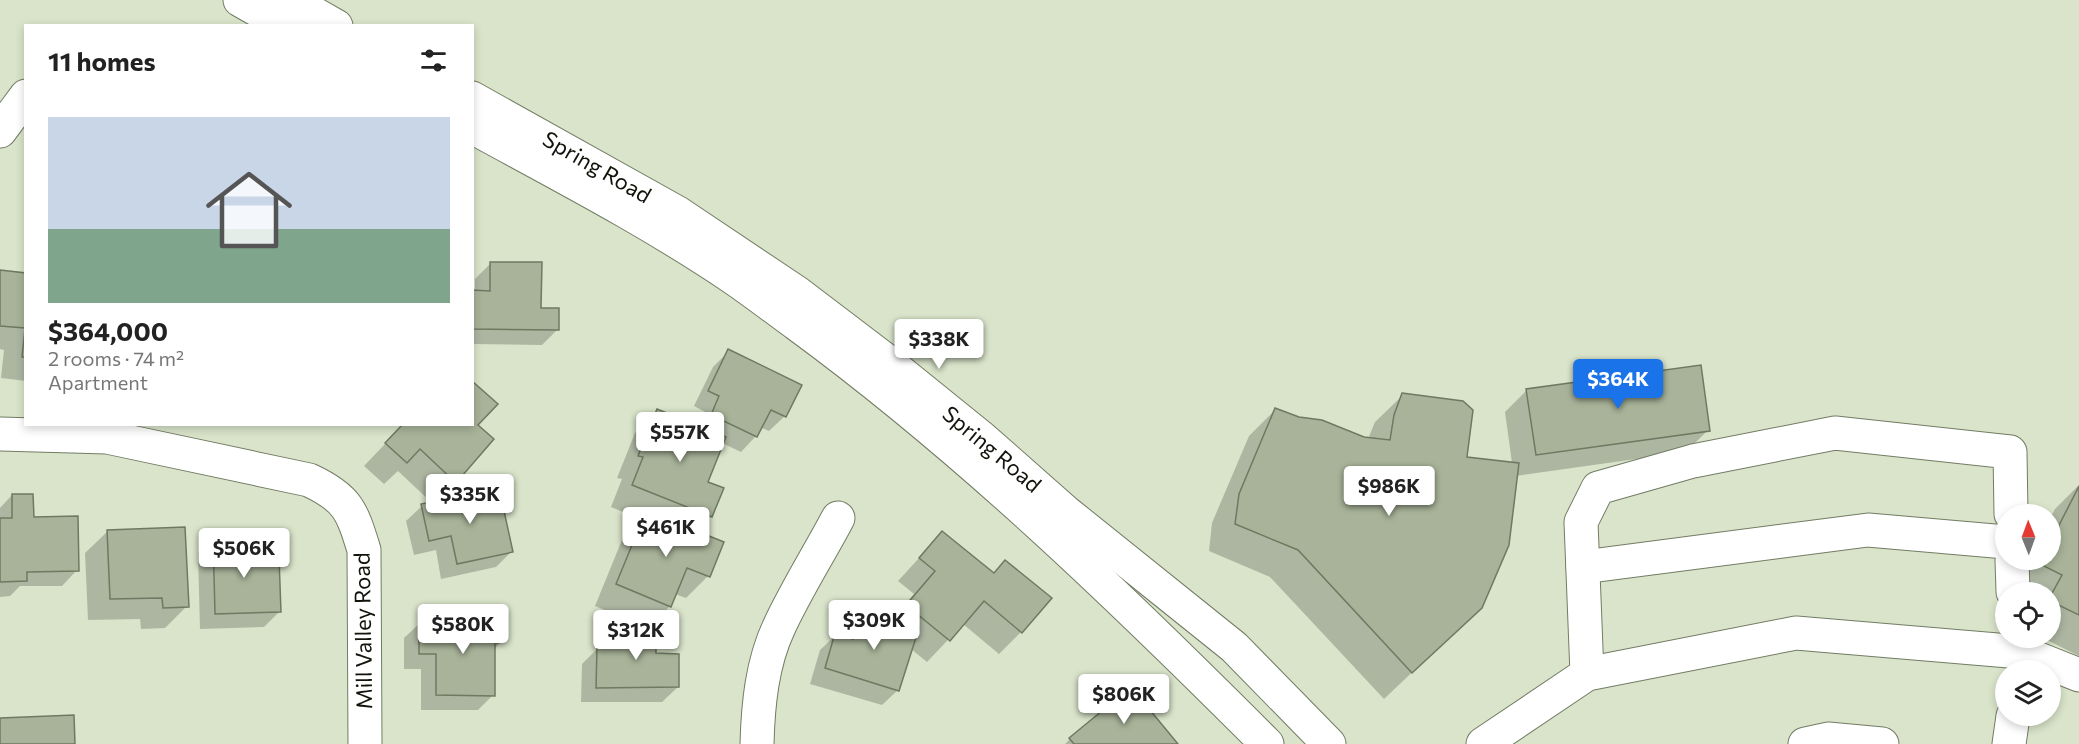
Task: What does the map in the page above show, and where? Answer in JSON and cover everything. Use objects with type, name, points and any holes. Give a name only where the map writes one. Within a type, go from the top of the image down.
[{"type":"main road","points":[[240,0],[282,24]]},
{"type":"main road","points":[[290,0],[332,24]]},
{"type":"main road","points":[[0,131],[24,99]]},
{"type":"main road","name":"Spring Road","points":[[474,99],[678,213],[796,292],[965,424],[1067,513],[1234,647],[1329,744]]},
{"type":"main road","name":"Spring Road","points":[[474,128],[674,239],[734,278],[860,371],[971,462],[1114,595],[1267,744]]},
{"type":"main road","points":[[1587,674],[1581,522],[1598,488],[1693,461],[1835,432],[2010,452],[2011,504]]},
{"type":"main road","name":"Mill Valley Road","points":[[0,434],[107,437],[309,480],[331,491],[348,508],[364,550],[365,744]]},
{"type":"main road","points":[[757,744],[758,713],[765,672],[778,628],[838,518]]},
{"type":"main road","points":[[1583,567],[1868,530],[1995,541]]},
{"type":"main road","points":[[1483,744],[1587,674],[1796,633],[2019,653],[2079,675]]},
{"type":"main road","points":[[2009,744],[2012,726]]},
{"type":"main road","points":[[1805,744],[1828,739],[1882,744]]},
{"type":"building","points":[[490,262],[542,262],[541,308],[559,308],[559,330],[474,329],[474,290],[490,291]]},
{"type":"building","points":[[0,270],[24,273],[24,328],[0,326]]},
{"type":"building","points":[[728,349],[802,385],[786,417],[771,410],[757,437],[711,415],[719,396],[708,391]]},
{"type":"building","points":[[1701,365],[1710,431],[1536,455],[1526,389]]},
{"type":"building","points":[[474,383],[498,404],[478,425],[494,439],[456,483],[420,449],[407,463],[385,443],[401,426],[474,426]]},
{"type":"building","points":[[1402,393],[1463,401],[1473,410],[1467,457],[1519,463],[1509,545],[1482,608],[1412,673],[1298,550],[1235,524],[1239,494],[1275,408],[1299,417],[1322,420],[1364,437],[1390,440],[1394,415]]},
{"type":"building","points":[[657,409],[726,437],[708,482],[724,488],[712,517],[632,485],[643,457],[638,456]]},
{"type":"building","points":[[2079,486],[2079,615],[2061,606],[2061,582],[2058,582],[2062,575],[2052,570],[2061,570],[2061,521]]},
{"type":"building","points":[[499,488],[513,552],[457,564],[451,536],[429,541],[421,504]]},
{"type":"building","points":[[12,494],[33,494],[34,517],[78,516],[79,571],[27,572],[27,581],[0,582],[0,518],[12,518]]},
{"type":"building","points":[[646,511],[724,542],[710,577],[687,568],[671,607],[616,584]]},
{"type":"building","points":[[185,527],[189,607],[163,608],[162,598],[110,599],[107,530]]},
{"type":"building","points":[[942,531],[994,573],[1005,560],[1052,598],[1022,633],[984,601],[950,641],[906,605],[935,571],[919,558]]},
{"type":"building","points":[[248,535],[249,558],[279,557],[281,612],[215,614],[213,536]]},
{"type":"building","points":[[861,611],[919,628],[899,691],[825,668],[835,633],[853,639]]},
{"type":"building","points":[[419,621],[503,621],[503,642],[495,643],[495,696],[436,695],[436,654],[419,654]]},
{"type":"building","points":[[619,623],[656,623],[656,653],[679,654],[679,687],[596,688],[597,647],[619,647]]},
{"type":"building","points":[[1131,687],[1178,744],[1074,744],[1069,738]]},
{"type":"building","points":[[74,715],[75,744],[0,744],[0,718]]}]
